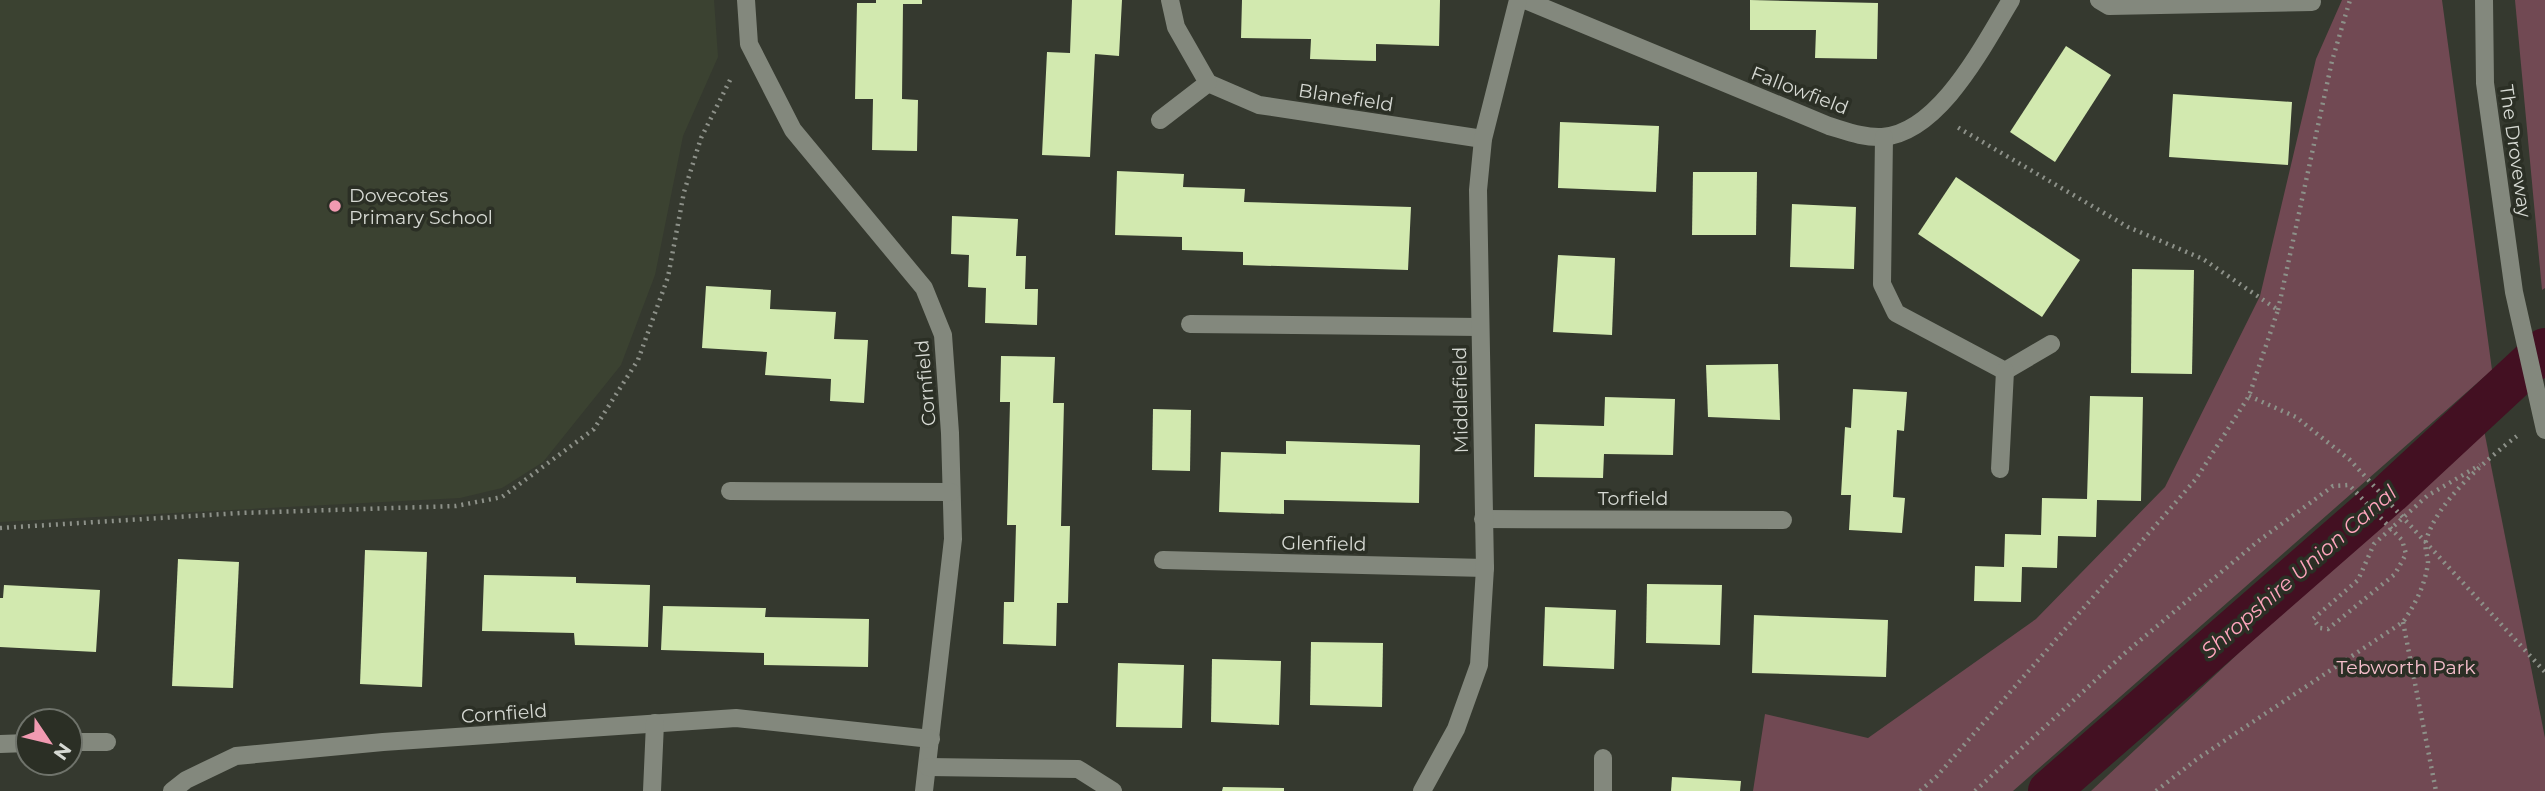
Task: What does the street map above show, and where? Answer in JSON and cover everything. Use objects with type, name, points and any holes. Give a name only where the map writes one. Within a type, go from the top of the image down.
[{"type":"street","name":"Cornfield","points":[[746,0],[749,44],[793,130],[925,288],[943,335],[953,539],[924,791]]},
{"type":"street","points":[[1160,120],[1208,83],[1177,27],[1170,0]]},
{"type":"street","name":"Middlefield","points":[[1422,791],[1456,729],[1479,665],[1485,568],[1478,190],[1483,139],[1518,0]]},
{"type":"street","name":"Fallowfield","points":[[1525,0],[1829,126],[1863,135],[1884,137],[1915,126],[1932,112],[1966,74],[2011,0]]},
{"type":"street","points":[[2099,0],[2109,6],[2312,2]]},
{"type":"street","name":"The Droveway","points":[[2484,0],[2485,83],[2514,292],[2545,430]]},
{"type":"street","name":"Blanefield","points":[[1208,83],[1259,105],[1483,139]]},
{"type":"street","points":[[1884,137],[1882,284],[1896,313],[2005,371]]},
{"type":"street","points":[[1190,324],[1480,327]]},
{"type":"street","points":[[2005,371],[2051,344]]},
{"type":"street","points":[[2000,469],[2005,371]]},
{"type":"street","points":[[730,491],[951,492]]},
{"type":"street","name":"Torfield","points":[[1483,519],[1783,520]]},
{"type":"street","name":"Glenfield","points":[[1163,560],[1485,568]]},
{"type":"street","name":"Cornfield","points":[[172,791],[186,780],[236,756],[655,723],[736,718],[931,739]]},
{"type":"street","points":[[652,791],[655,723]]},
{"type":"street","points":[[84,742],[107,742]]},
{"type":"street","points":[[1603,758],[1603,791]]},
{"type":"street","points":[[928,767],[1077,769],[1113,791]]},
{"type":"path","points":[[1920,791],[1937,776],[2196,478],[2249,396],[2278,310],[2332,61],[2350,0]]},
{"type":"path","points":[[0,528],[240,513],[456,506],[502,497],[594,429],[638,360],[668,277],[684,192],[701,138],[749,44]]},
{"type":"path","points":[[1932,112],[2128,227],[2203,259],[2278,310]]},
{"type":"path","points":[[2249,396],[2296,416],[2350,460],[2545,673]]},
{"type":"path","points":[[1975,791],[2125,653],[2257,542],[2333,486],[2349,485],[2402,540],[2406,554],[2395,573],[2328,629],[2320,628],[2313,619],[2358,580],[2374,544],[2427,496],[2480,464],[2523,431]]},
{"type":"path","points":[[2156,791],[2197,759],[2403,622],[2417,601],[2423,582],[2428,560],[2425,543],[2441,513],[2480,464]]},
{"type":"path","points":[[2403,622],[2436,791]]},
{"type":"shaded area","name":"Dovecotes Primary School","points":[[0,0],[714,0],[718,57],[683,136],[655,275],[621,365],[543,462],[502,488],[460,498],[0,522]]},
{"type":"green space","points":[[2342,0],[2442,0],[2492,370],[2013,791],[1753,791],[1765,714],[1868,738],[2036,619],[2165,487],[2260,296],[2316,59]]},
{"type":"green space","points":[[2515,0],[2545,0],[2545,288],[2542,290]]},
{"type":"green space","name":"Tebworth Park","points":[[2483,425],[2545,738],[2545,791],[2091,791]]},
{"type":"building","points":[[876,0],[922,0],[922,4],[903,4],[902,99],[918,100],[917,151],[872,150],[873,99],[855,99],[857,3],[876,3]]},
{"type":"building","points":[[1072,0],[1122,0],[1119,56],[1095,54],[1090,157],[1042,155],[1047,52],[1070,53]]},
{"type":"building","points":[[1242,0],[1440,0],[1439,46],[1376,44],[1376,61],[1310,59],[1311,39],[1241,38]]},
{"type":"building","points":[[1750,0],[1878,3],[1877,59],[1815,58],[1816,30],[1750,30]]},
{"type":"building","points":[[2066,46],[2111,75],[2055,162],[2010,132]]},
{"type":"building","points":[[2173,94],[2292,102],[2288,165],[2169,157]]},
{"type":"building","points":[[1560,122],[1659,126],[1656,192],[1558,188]]},
{"type":"building","points":[[1117,171],[1184,174],[1183,187],[1245,189],[1244,202],[1411,207],[1408,270],[1243,265],[1243,252],[1182,250],[1182,237],[1115,235]]},
{"type":"building","points":[[1693,172],[1757,172],[1756,235],[1692,235]]},
{"type":"building","points":[[1956,177],[2080,260],[2042,317],[1918,234]]},
{"type":"building","points":[[1792,204],[1856,207],[1854,269],[1790,267]]},
{"type":"building","points":[[952,216],[1018,219],[1016,256],[1026,256],[1025,289],[1038,289],[1037,325],[985,323],[986,288],[968,287],[969,255],[951,254]]},
{"type":"building","points":[[1558,255],[1615,258],[1612,335],[1553,332]]},
{"type":"building","points":[[2132,269],[2194,270],[2192,374],[2131,373]]},
{"type":"building","points":[[706,286],[771,290],[770,309],[836,312],[834,339],[868,340],[864,403],[830,401],[831,379],[765,375],[767,352],[702,348]]},
{"type":"building","points":[[1001,356],[1055,357],[1053,403],[1064,403],[1061,526],[1070,526],[1068,603],[1057,603],[1056,646],[1003,644],[1004,602],[1014,602],[1016,525],[1007,525],[1010,402],[1000,402]]},
{"type":"building","points":[[1778,364],[1780,420],[1708,417],[1706,365]]},
{"type":"building","points":[[1853,389],[1907,392],[1904,431],[1897,430],[1893,497],[1905,498],[1902,533],[1849,530],[1851,495],[1841,495],[1845,427],[1851,428]]},
{"type":"building","points":[[2090,396],[2143,397],[2141,501],[2097,500],[2096,537],[2058,536],[2057,568],[2022,567],[2021,602],[1974,601],[1975,566],[2004,567],[2005,534],[2041,535],[2042,498],[2087,499]]},
{"type":"building","points":[[1605,397],[1675,399],[1673,455],[1604,454],[1603,478],[1534,477],[1535,424],[1604,426]]},
{"type":"building","points":[[1153,409],[1191,410],[1190,471],[1152,470]]},
{"type":"building","points":[[1286,441],[1420,445],[1419,503],[1284,500],[1284,514],[1219,512],[1221,452],[1286,454]]},
{"type":"building","points":[[365,550],[427,552],[422,687],[360,684]]},
{"type":"building","points":[[178,559],[239,562],[233,688],[172,686]]},
{"type":"building","points":[[484,575],[576,577],[576,583],[650,585],[648,647],[575,645],[574,633],[482,631]]},
{"type":"building","points":[[1647,584],[1722,585],[1720,645],[1646,643]]},
{"type":"building","points":[[4,585],[100,590],[96,652],[0,647],[0,598],[3,598]]},
{"type":"building","points":[[663,606],[766,608],[765,617],[869,619],[868,667],[764,665],[764,653],[661,650]]},
{"type":"building","points":[[1545,607],[1616,610],[1614,669],[1543,666]]},
{"type":"building","points":[[1754,615],[1888,620],[1886,677],[1752,673]]},
{"type":"building","points":[[1311,642],[1383,643],[1382,707],[1310,705]]},
{"type":"building","points":[[1212,659],[1281,661],[1279,725],[1211,722]]},
{"type":"building","points":[[1118,663],[1184,665],[1182,728],[1116,727]]},
{"type":"building","points":[[1672,777],[1741,781],[1740,791],[1671,791]]},
{"type":"building","points":[[1223,787],[1284,788],[1284,791],[1222,791]]},
{"type":"waterway","name":"Shropshire Union Canal","points":[[2049,791],[2390,493],[2545,349]]},
{"type":"place","name":"Dovecotes Primary School","points":[[335,206]]}]
